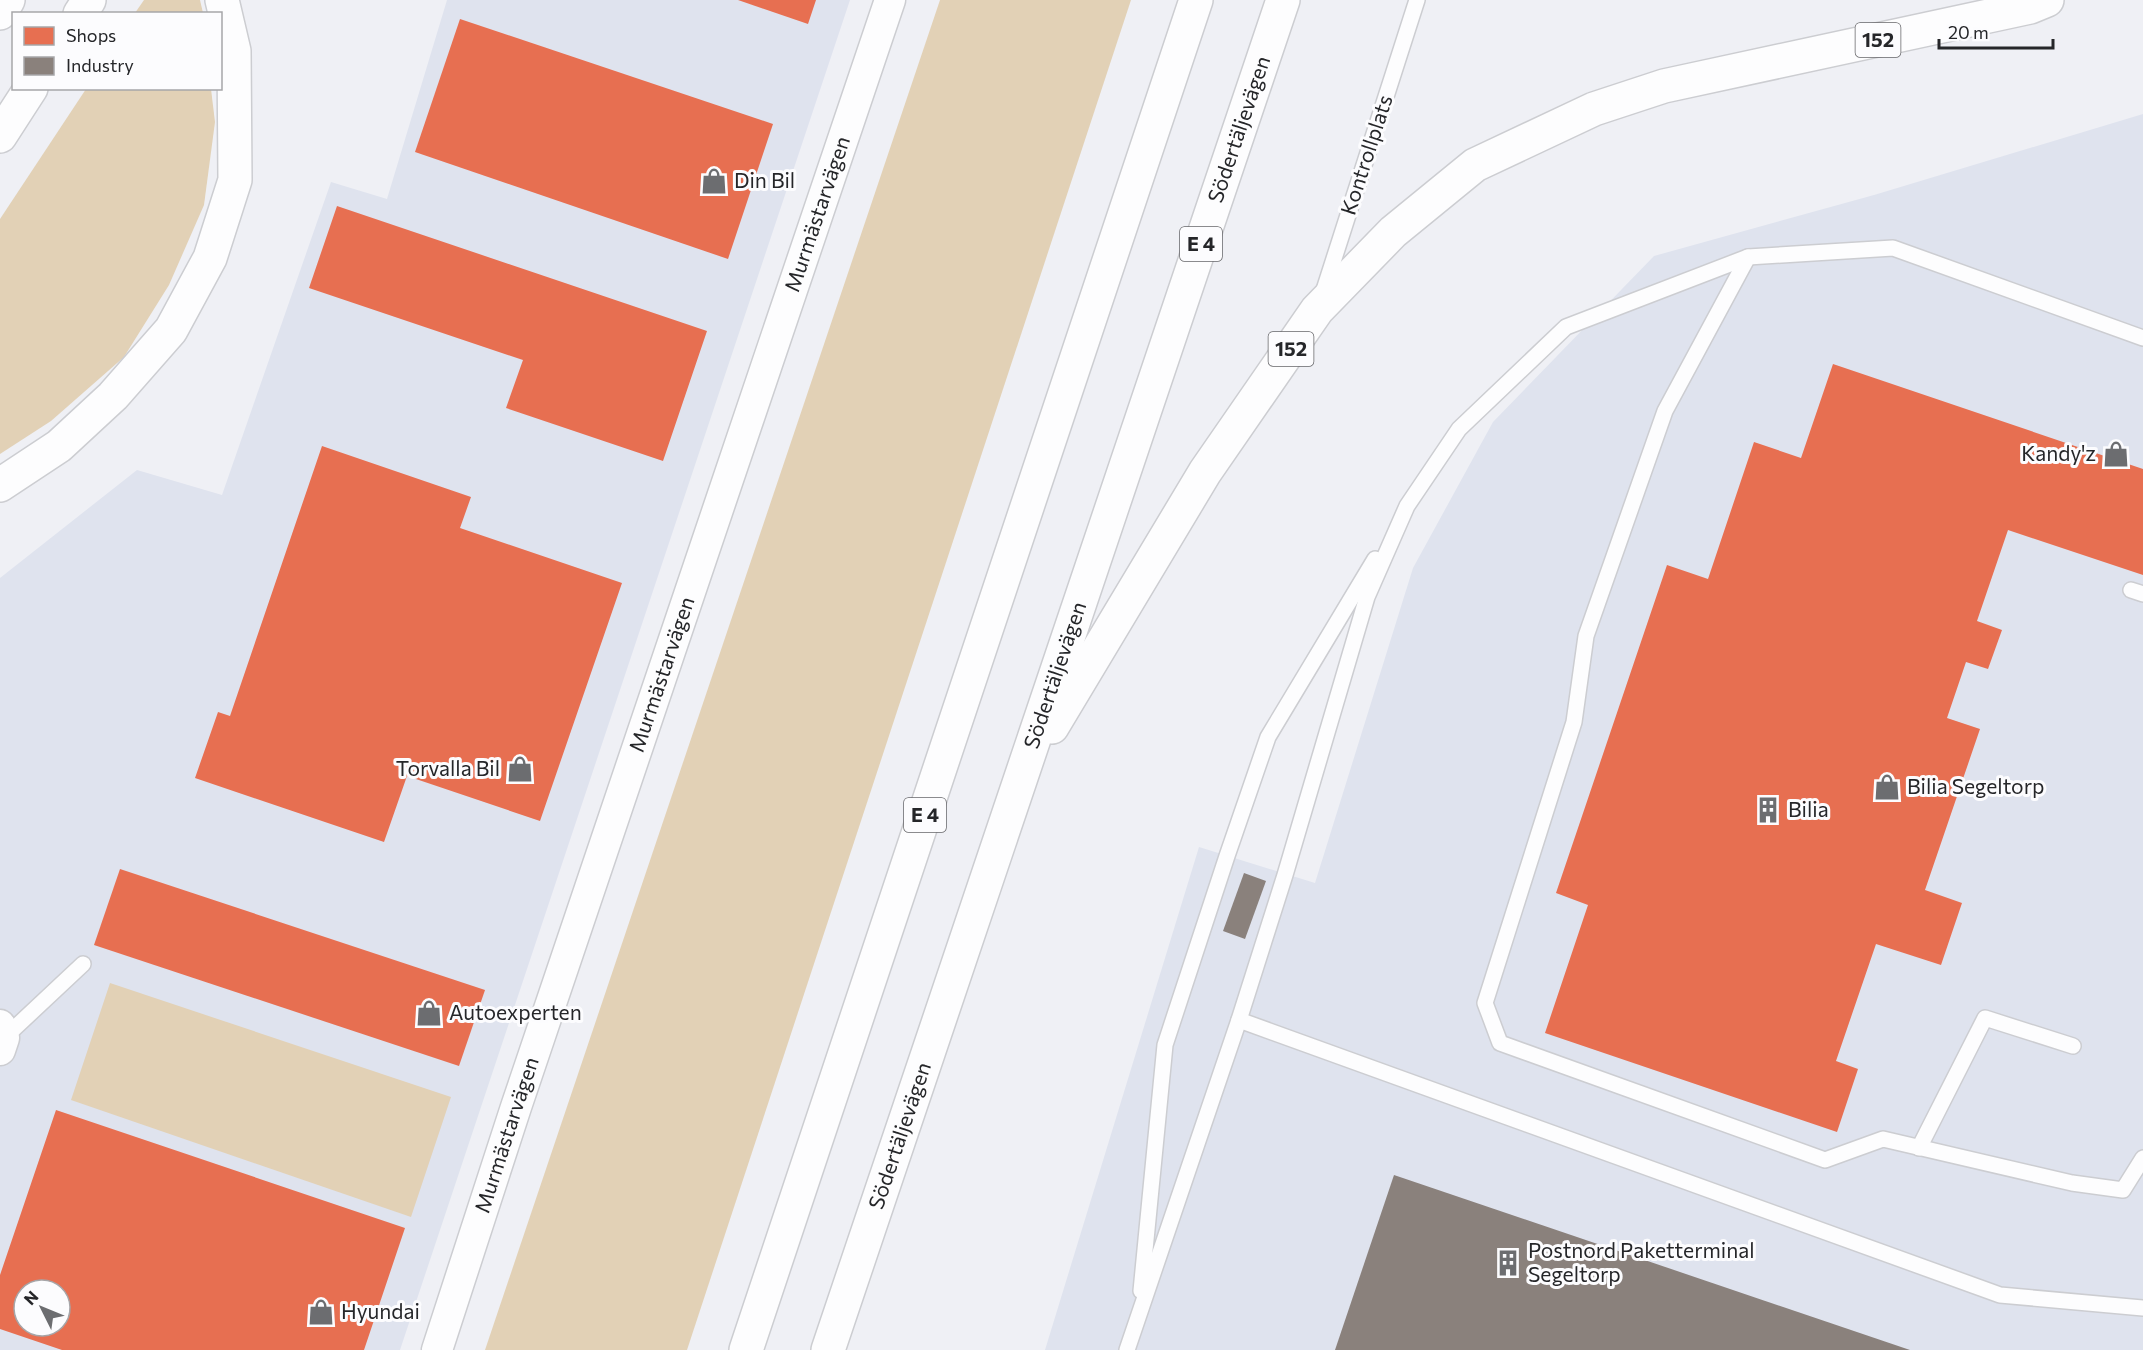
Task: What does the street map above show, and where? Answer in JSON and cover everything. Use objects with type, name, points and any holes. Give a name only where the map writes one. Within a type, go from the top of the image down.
[{"type":"main road","points":[[0,13],[8,0]]},
{"type":"main road","points":[[0,485],[59,446],[113,396],[171,330],[210,258],[235,180],[234,51],[222,0]]},
{"type":"main road","name":"E 4","points":[[746,1350],[1196,0]]},
{"type":"main road","name":"Södertäljevägen","points":[[828,1350],[1283,0]]},
{"type":"main road","name":"152","points":[[1019,783],[1205,472],[1317,310],[1393,232],[1475,165],[1594,109],[1664,86],[2030,7],[2047,0]]},
{"type":"main road","points":[[0,136],[30,90]]},
{"type":"street","name":"Murmästarvägen","points":[[437,1350],[516,1107],[890,0]]},
{"type":"lane","name":"Kontrollplats","points":[[1317,310],[1417,0]]},
{"type":"lane","points":[[1138,1318],[1165,1045],[1268,736],[1407,506],[1459,429],[1566,327],[1748,257],[1893,248],[2143,338]]},
{"type":"lane","points":[[1748,257],[1665,411],[1586,636],[1574,722],[1485,1003],[1500,1043],[1825,1160],[1883,1139],[2072,1183],[2123,1190],[2143,1158]]},
{"type":"lane","points":[[1127,1350],[1239,1020],[1285,875],[1367,597],[1407,506]]},
{"type":"lane","points":[[1,1038],[83,963]]},
{"type":"lane","points":[[1920,1148],[1985,1018],[2073,1046]]},
{"type":"lane","points":[[1239,1020],[2000,1294],[2143,1308]]},
{"type":"shaded area","points":[[144,0],[200,0],[203,12],[136,12]]},
{"type":"shaded area","points":[[447,0],[850,0],[400,1350],[0,1350],[0,578],[137,470],[222,495],[331,182],[387,199]]},
{"type":"shaded area","points":[[940,0],[1131,0],[687,1350],[485,1350]]},
{"type":"shaded area","points":[[85,90],[211,90],[215,122],[204,205],[169,285],[124,357],[51,421],[0,454],[0,219]]},
{"type":"shaded area","points":[[2143,114],[2143,1350],[1045,1350],[1199,847],[1315,883],[1413,568],[1493,422],[1654,256],[1874,195]]},
{"type":"shaded area","points":[[110,983],[451,1097],[411,1217],[71,1100]]},
{"type":"building: Shops","points":[[738,0],[816,0],[808,24]]},
{"type":"building: Shops","points":[[460,19],[773,124],[728,259],[415,152]]},
{"type":"building: Shops","points":[[337,206],[707,331],[663,461],[506,408],[523,360],[309,288]]},
{"type":"building: Shops","name":"Bilia","points":[[1833,364],[2143,469],[2143,575],[2008,530],[1977,621],[2002,630],[1988,669],[1966,662],[1947,718],[1980,729],[1925,890],[1962,903],[1941,965],[1876,944],[1836,1061],[1858,1069],[1837,1132],[1545,1033],[1588,905],[1556,893],[1667,565],[1708,579],[1754,442],[1801,458]]},
{"type":"building: Shops","points":[[322,446],[471,497],[460,528],[622,583],[540,821],[407,776],[384,842],[195,778],[218,712],[230,716]]},
{"type":"building: Shops","points":[[120,869],[485,990],[459,1066],[94,945]]},
{"type":"building: Shops","points":[[56,1110],[405,1228],[364,1350],[62,1350],[27,1338],[72,1338],[72,1278],[12,1278],[12,1333],[0,1329],[0,1275]]},
{"type":"building: Industry","points":[[1244,873],[1266,881],[1245,939],[1223,931]]},
{"type":"building: Industry","name":"Postnord Paketterminal Segeltorp","points":[[1394,1175],[1910,1350],[1335,1350]]},
{"type":"place","name":"Din Bil","points":[[714,181]]},
{"type":"place","name":"Kandy'z","points":[[2116,454]]},
{"type":"place","name":"Torvalla Bil","points":[[520,769]]},
{"type":"place","name":"Bilia Segeltorp","points":[[1887,787]]},
{"type":"place","name":"Bilia","points":[[1768,810]]},
{"type":"place","name":"Autoexperten","points":[[429,1013]]},
{"type":"place","name":"Postnord Paketterminal Segeltorp","points":[[1508,1263]]},
{"type":"place","name":"Hyundai","points":[[321,1312]]}]
